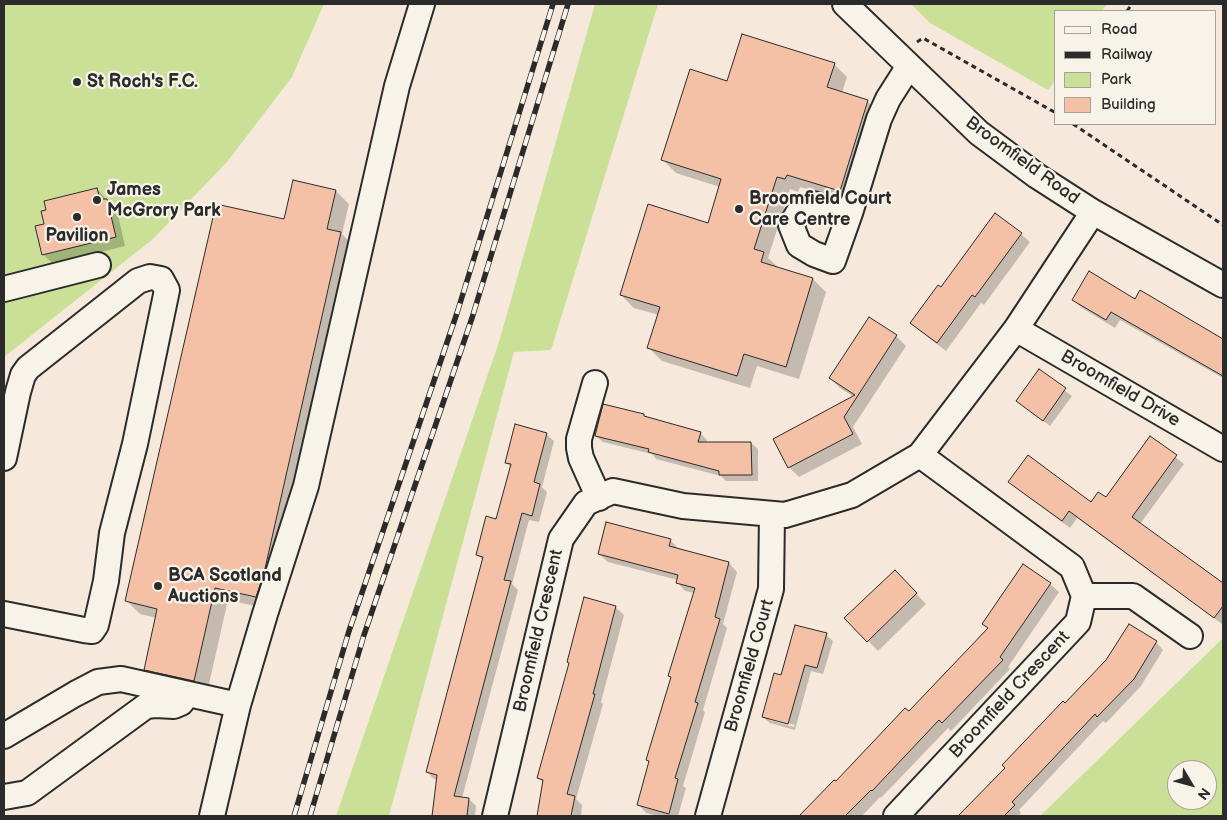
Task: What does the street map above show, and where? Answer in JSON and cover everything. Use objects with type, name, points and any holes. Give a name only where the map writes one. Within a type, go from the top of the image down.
[{"type":"street","points":[[212,816],[238,706],[306,486],[397,86],[422,4]]},
{"type":"street","name":"Broomfield Road","points":[[845,4],[979,133],[1038,176],[1093,212],[1223,285]]},
{"type":"street","points":[[850,213],[813,204],[800,210],[791,225],[799,244],[814,254],[833,261],[850,213],[879,119],[904,60]]},
{"type":"street","name":"Broomfield Crescent","points":[[495,816],[561,539],[586,503],[613,491],[683,506],[785,515],[852,495],[920,455],[1016,329],[1093,212]]},
{"type":"street","points":[[4,289],[98,265]]},
{"type":"street","points":[[4,458],[18,392],[23,375],[28,368],[138,281],[150,278],[161,279],[167,290],[134,444],[112,533],[106,581],[96,625],[92,631],[4,614]]},
{"type":"street","name":"Broomfield Drive","points":[[1016,329],[1223,449]]},
{"type":"street","points":[[595,384],[579,439],[579,448],[581,458],[599,498]]},
{"type":"street","points":[[920,455],[1072,567],[1084,596],[1133,596],[1190,636]]},
{"type":"street","name":"Broomfield Court","points":[[708,816],[771,589],[772,514]]},
{"type":"street","name":"Broomfield Crescent","points":[[896,816],[1078,622],[1084,596]]},
{"type":"street","points":[[4,736],[74,694],[98,682],[121,679],[238,706]]},
{"type":"street","points":[[4,796],[26,793],[34,788],[146,706],[174,706],[181,703],[187,694]]},
{"type":"path","points":[[904,60],[923,38],[1054,112]]},
{"type":"path","points":[[1074,125],[1223,225]]},
{"type":"green space","name":"James McGrory Park","points":[[4,4],[324,4],[292,77],[227,162],[153,239],[4,357]]},
{"type":"green space","points":[[595,4],[658,4],[551,350],[514,352],[389,816],[336,816],[499,342]]},
{"type":"green space","points":[[911,4],[1107,4],[1103,10],[1054,10],[1054,82],[1048,90],[930,23]]},
{"type":"green space","points":[[1223,638],[1223,816],[1040,816]]},
{"type":"building","name":"Broomfield Court Care Centre","points":[[742,34],[835,63],[827,87],[868,100],[840,191],[787,175],[785,179],[777,177],[754,249],[764,252],[761,262],[813,278],[786,367],[744,354],[737,376],[647,348],[660,307],[620,295],[648,204],[708,223],[721,179],[661,160],[690,69],[727,81]]},
{"type":"building","points":[[293,180],[336,190],[327,229],[341,232],[264,573],[256,597],[215,588],[194,681],[144,670],[157,609],[125,601],[216,204],[284,219]]},
{"type":"building","name":"Pavilion","points":[[97,188],[100,199],[107,199],[116,237],[42,255],[35,226],[44,224],[41,211],[46,210],[44,201]]},
{"type":"building","points":[[995,213],[1022,233],[975,297],[972,295],[937,343],[910,323],[938,285],[941,287]]},
{"type":"building","points":[[1089,271],[1135,299],[1140,290],[1223,339],[1223,376],[1111,312],[1106,320],[1072,300]]},
{"type":"building","points":[[869,317],[897,335],[844,417],[853,434],[788,468],[773,439],[855,395],[829,378]]},
{"type":"building","points":[[1039,369],[1066,388],[1043,421],[1016,401]]},
{"type":"building","points":[[603,404],[644,414],[644,416],[701,432],[698,442],[751,442],[752,475],[719,475],[719,471],[648,452],[649,449],[595,436]]},
{"type":"building","points":[[515,424],[547,433],[534,482],[540,484],[532,516],[522,513],[504,580],[511,581],[454,796],[469,798],[467,816],[432,816],[437,775],[426,772],[483,557],[476,555],[486,516],[496,519],[511,464],[505,463]]},
{"type":"building","points":[[1150,436],[1177,455],[1132,517],[1223,583],[1223,606],[1214,618],[1069,511],[1062,521],[1008,482],[1028,455],[1091,502],[1098,492],[1106,497]]},
{"type":"building","points":[[606,522],[671,539],[669,546],[729,562],[715,617],[720,619],[695,702],[698,703],[675,778],[678,779],[669,814],[637,805],[649,761],[646,760],[671,677],[668,676],[695,588],[676,583],[678,575],[598,554]]},
{"type":"building","points":[[1023,564],[1051,583],[1000,657],[1003,660],[942,723],[939,720],[872,791],[845,816],[799,816],[834,780],[836,781],[905,708],[909,711],[988,628],[982,624]]},
{"type":"building","points":[[895,570],[917,593],[867,642],[844,618]]},
{"type":"building","points":[[584,597],[616,606],[593,694],[595,694],[567,794],[575,796],[571,816],[537,816],[543,780],[537,778],[569,663],[567,662]]},
{"type":"building","points":[[1129,624],[1157,641],[1134,679],[1097,717],[1095,714],[1012,802],[1015,805],[1004,816],[958,816],[1005,768],[1002,765],[1063,701],[1065,703],[1106,660]]},
{"type":"building","points":[[795,625],[827,633],[817,668],[805,665],[788,724],[762,717],[774,673],[781,675]]},
{"type":"railway","points":[[294,816],[349,631],[457,313],[553,4]]},
{"type":"railway","points":[[310,816],[364,635],[472,318],[568,4]]},
{"type":"place","name":"St Roch's F.C.","points":[[77,82]]},
{"type":"place","name":"James McGrory Park","points":[[97,200]]},
{"type":"place","name":"Broomfield Court Care Centre","points":[[739,209]]},
{"type":"place","name":"Pavilion","points":[[77,217]]},
{"type":"place","name":"BCA Scotland Auctions","points":[[158,586]]}]
